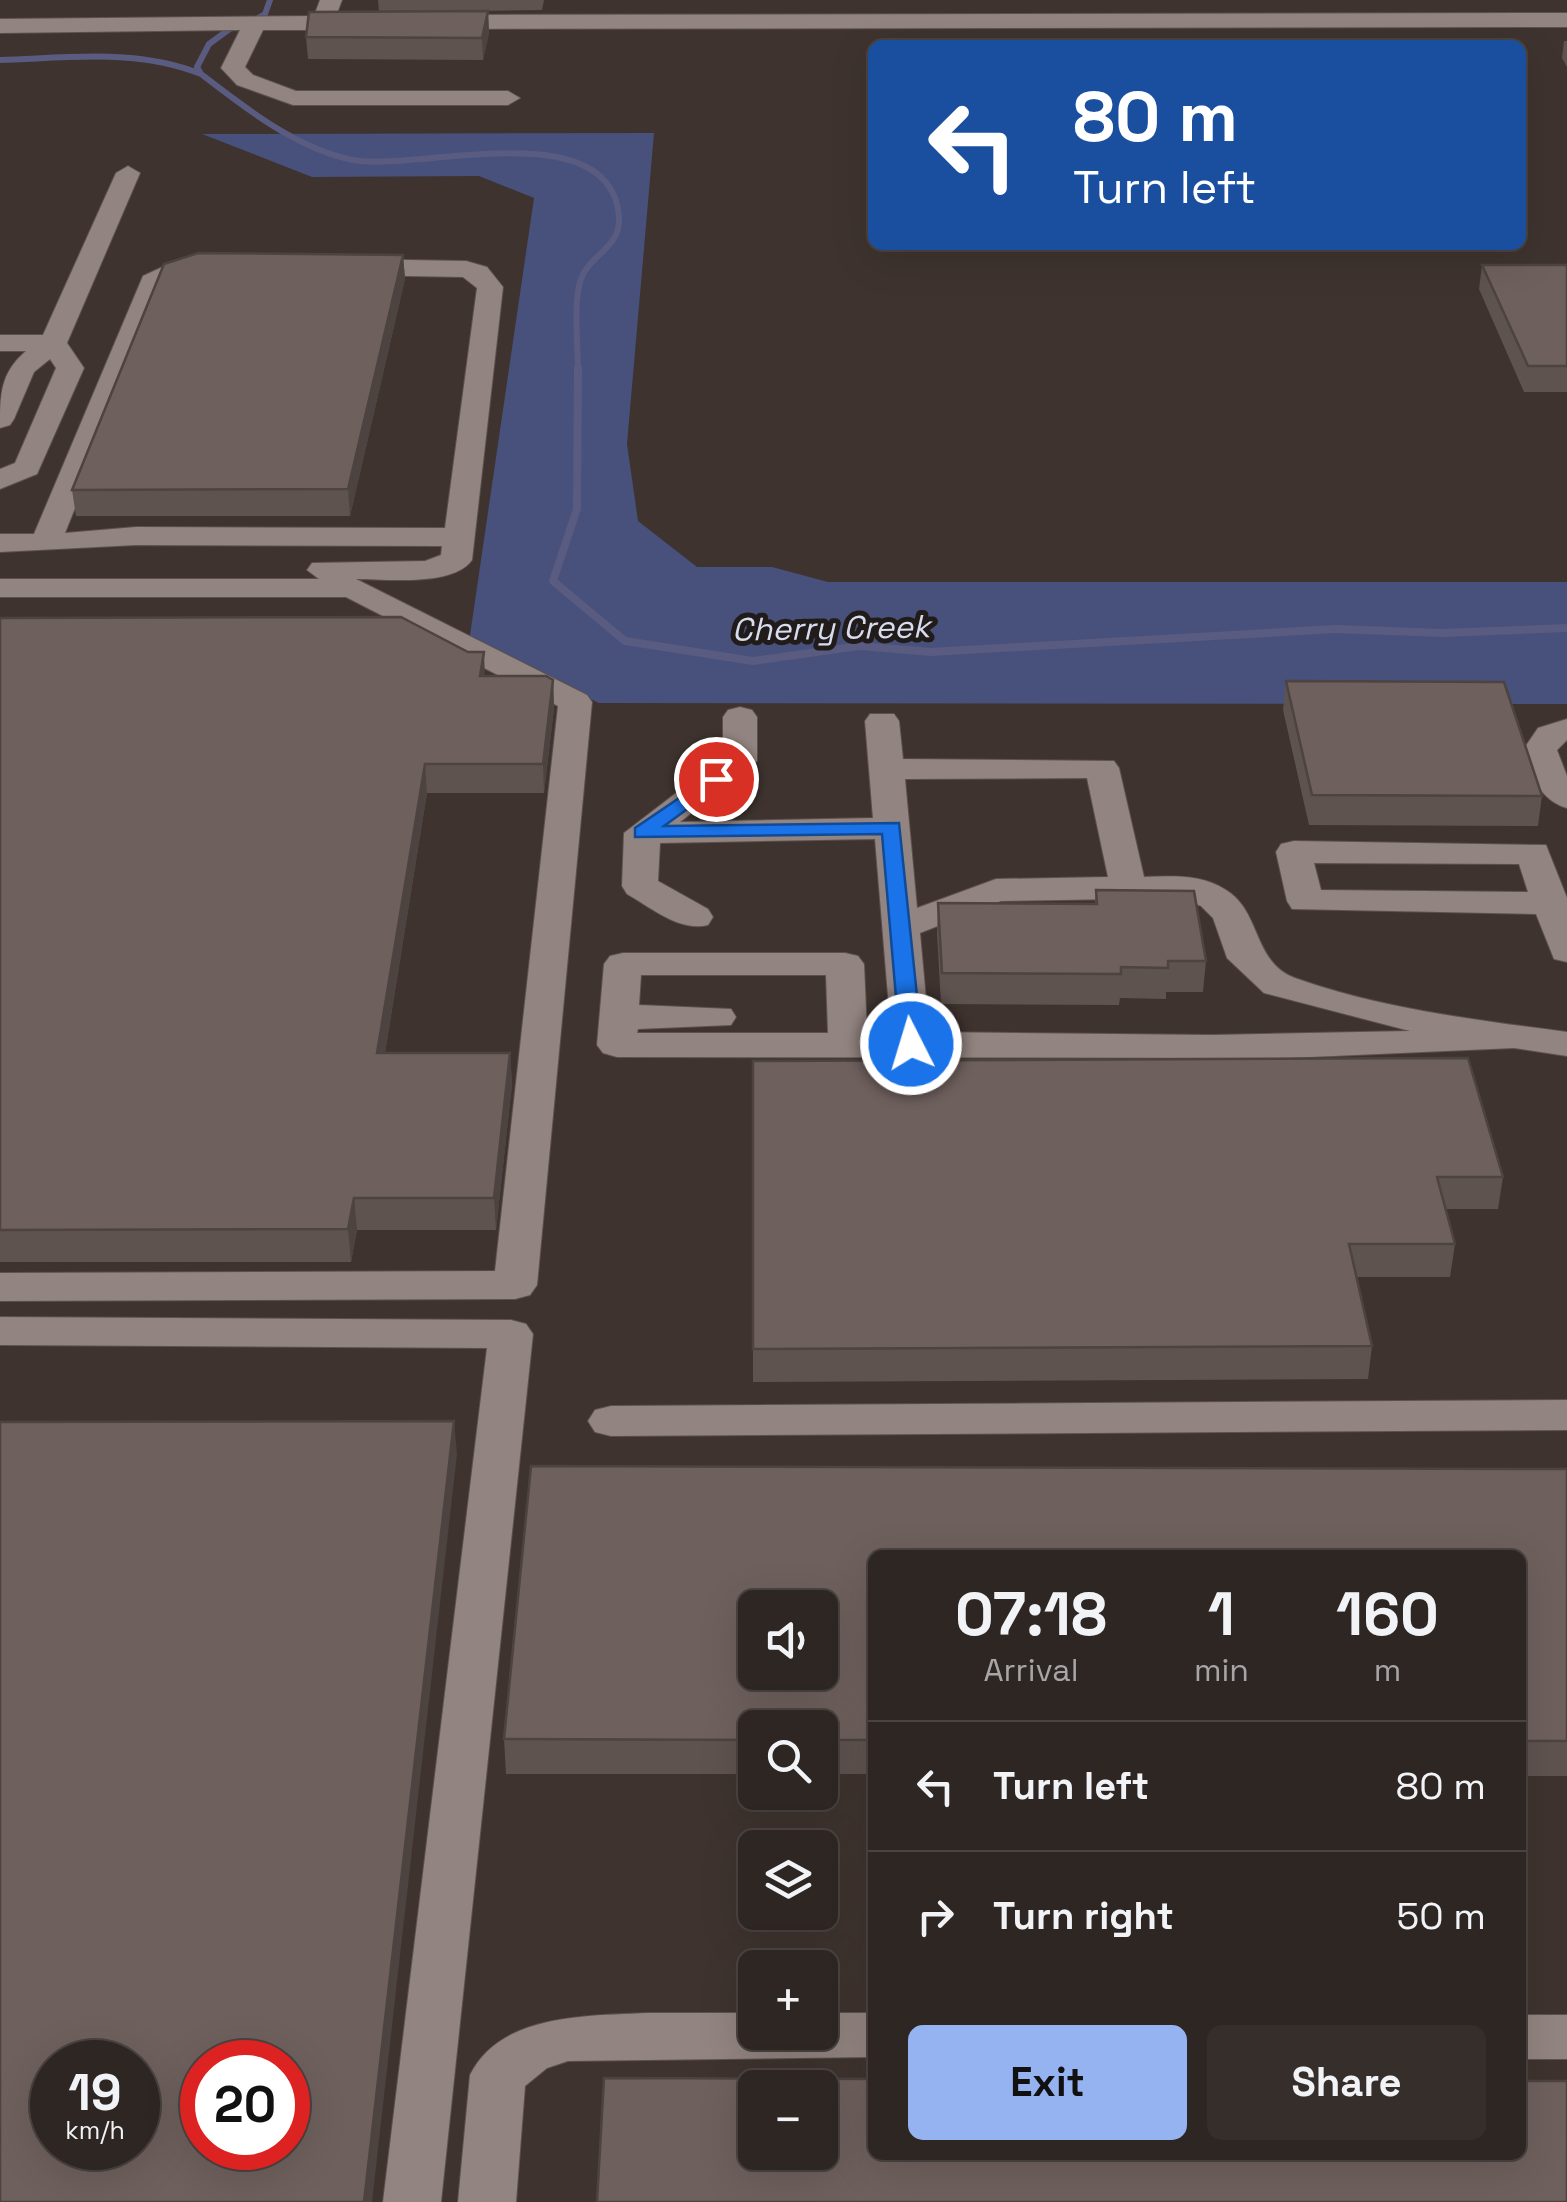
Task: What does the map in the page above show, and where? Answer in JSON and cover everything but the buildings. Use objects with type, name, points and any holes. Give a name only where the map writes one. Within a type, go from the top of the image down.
[{"type":"street","points":[[323,23],[331,0]]},
{"type":"street","points":[[418,22],[664,20],[945,10],[1567,20]]},
{"type":"street","points":[[0,26],[380,23]]},
{"type":"street","points":[[254,26],[233,68],[245,80],[274,94],[311,99],[508,98]]},
{"type":"street","points":[[0,419],[22,368],[53,343],[128,173]]},
{"type":"street","points":[[46,543],[152,282],[162,274],[186,268],[239,267]]},
{"type":"street","points":[[0,568],[428,570],[456,560],[490,287],[478,273],[466,269],[315,267]]},
{"type":"street","points":[[0,343],[53,343]]},
{"type":"street","points":[[0,480],[27,468],[70,368],[53,343]]},
{"type":"street","points":[[72,568],[122,536]]},
{"type":"street","points":[[0,543],[122,536],[459,537]]},
{"type":"street","points":[[0,588],[352,588],[575,702],[515,1286],[0,1287]]},
{"type":"street","points":[[642,832],[740,761],[740,717]]},
{"type":"street","points":[[882,722],[911,1044]]},
{"type":"street","points":[[1567,729],[1550,735],[1540,750],[1546,774],[1567,797]]},
{"type":"street","points":[[886,769],[1102,768],[1128,888]]},
{"type":"street","points":[[642,832],[892,828]]},
{"type":"street","points":[[642,832],[640,886],[695,917]]},
{"type":"street","points":[[1550,903],[1305,901],[1294,852],[1534,853],[1567,951]]},
{"type":"street","points":[[901,926],[996,890],[1186,887],[1214,898],[1230,914],[1246,958],[1277,985],[1431,1025],[1567,1044]]},
{"type":"street","points":[[847,1017],[845,964],[623,964],[620,1003],[847,1017],[911,1044],[1448,1042],[1513,1036]]},
{"type":"street","points":[[1266,1044],[1255,997],[1277,985]]},
{"type":"street","points":[[0,1331],[511,1334],[412,2202]]},
{"type":"street","points":[[611,1421],[1567,1415]]},
{"type":"street","points":[[487,2202],[498,2076],[528,2052],[568,2039],[648,2034],[868,2035]]},
{"type":"street","points":[[1526,2037],[1567,2037]]},
{"type":"shaded area","points":[[654,133],[627,444],[638,521],[697,567],[772,567],[828,582],[1567,582],[1567,704],[599,703],[469,642],[534,198],[479,176],[312,177],[202,134]]},
{"type":"waterway","name":"Cherry Creek","points":[[253,21],[265,14],[270,0]]},
{"type":"waterway","name":"Cherry Creek","points":[[201,74],[197,67],[209,44],[231,28]]},
{"type":"waterway","points":[[0,60],[127,58],[201,74]]},
{"type":"waterway","name":"Cherry Creek","points":[[201,74],[272,126],[332,155],[382,162],[507,153],[548,156],[583,165],[608,185],[619,217],[615,236],[581,279],[578,370]]},
{"type":"waterway","name":"Cherry Creek","points":[[578,370],[577,509],[553,581],[625,641],[753,661],[859,646],[931,652],[1336,629],[1442,633],[1567,628]]},
{"type":"route","points":[[716,779],[642,832],[892,828],[911,1044]]}]
